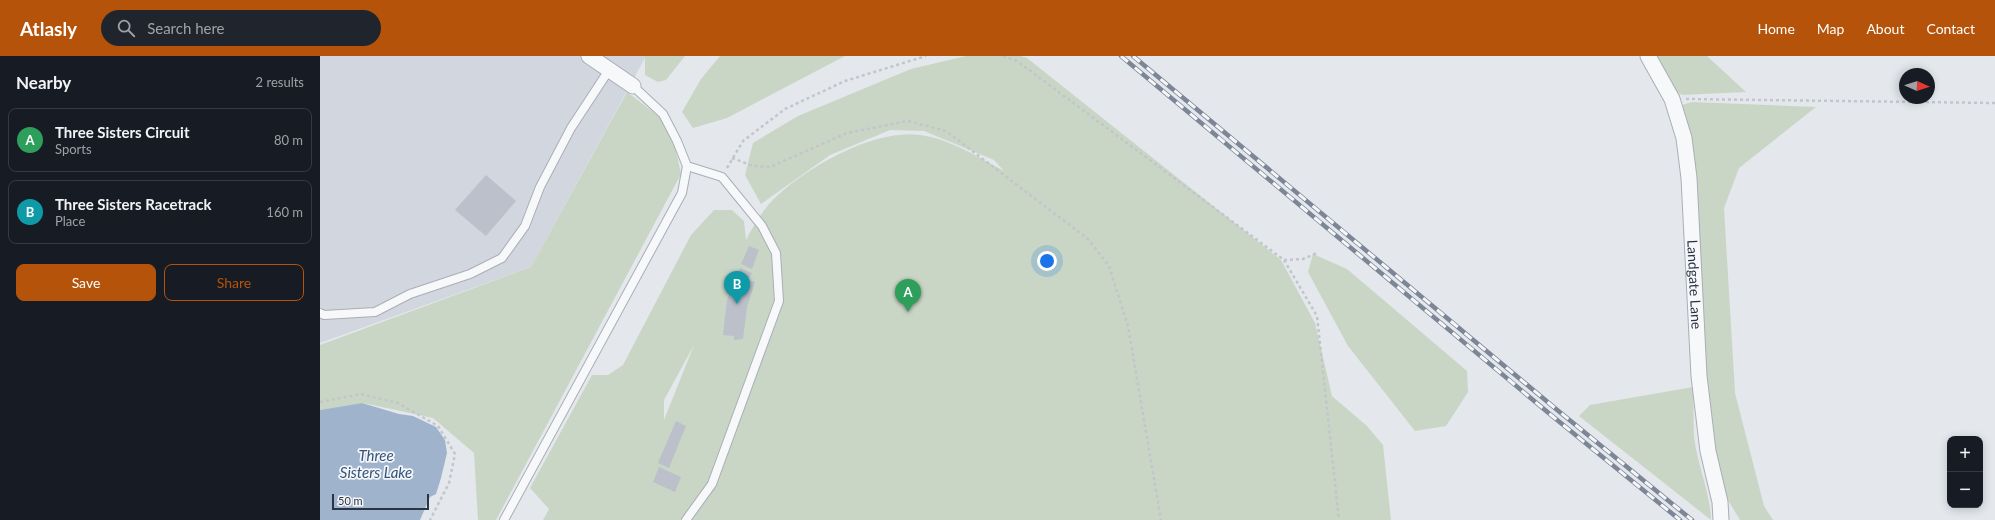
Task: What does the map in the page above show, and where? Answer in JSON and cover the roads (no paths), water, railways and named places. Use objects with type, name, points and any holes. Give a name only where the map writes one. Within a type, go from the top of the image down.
[{"type":"street","name":"Landgate Lane","points":[[1648,56],[1672,99],[1684,138],[1689,178],[1699,376],[1708,451],[1720,502],[1721,520]]},
{"type":"street","points":[[599,61],[633,86]]},
{"type":"lane","points":[[320,313],[324,315],[375,312],[410,294],[470,274],[502,258],[525,226],[540,187],[571,128],[599,61]]},
{"type":"lane","points":[[504,520],[682,193],[687,166],[663,114],[633,86]]},
{"type":"lane","points":[[686,520],[712,484],[779,301],[776,253],[762,226],[722,177],[687,166]]},
{"type":"water","name":"Three Sisters Lake","points":[[362,403],[399,414],[413,416],[436,427],[445,440],[447,453],[436,494],[430,497],[420,520],[320,520],[320,410]]},
{"type":"railway","points":[[1121,56],[1551,415],[1680,520]]},
{"type":"railway","points":[[1133,56],[1556,409],[1692,520]]},
{"type":"place","name":"Three Sisters Racetrack","points":[[737,304]]},
{"type":"place","name":"Three Sisters Circuit","points":[[908,312]]}]
